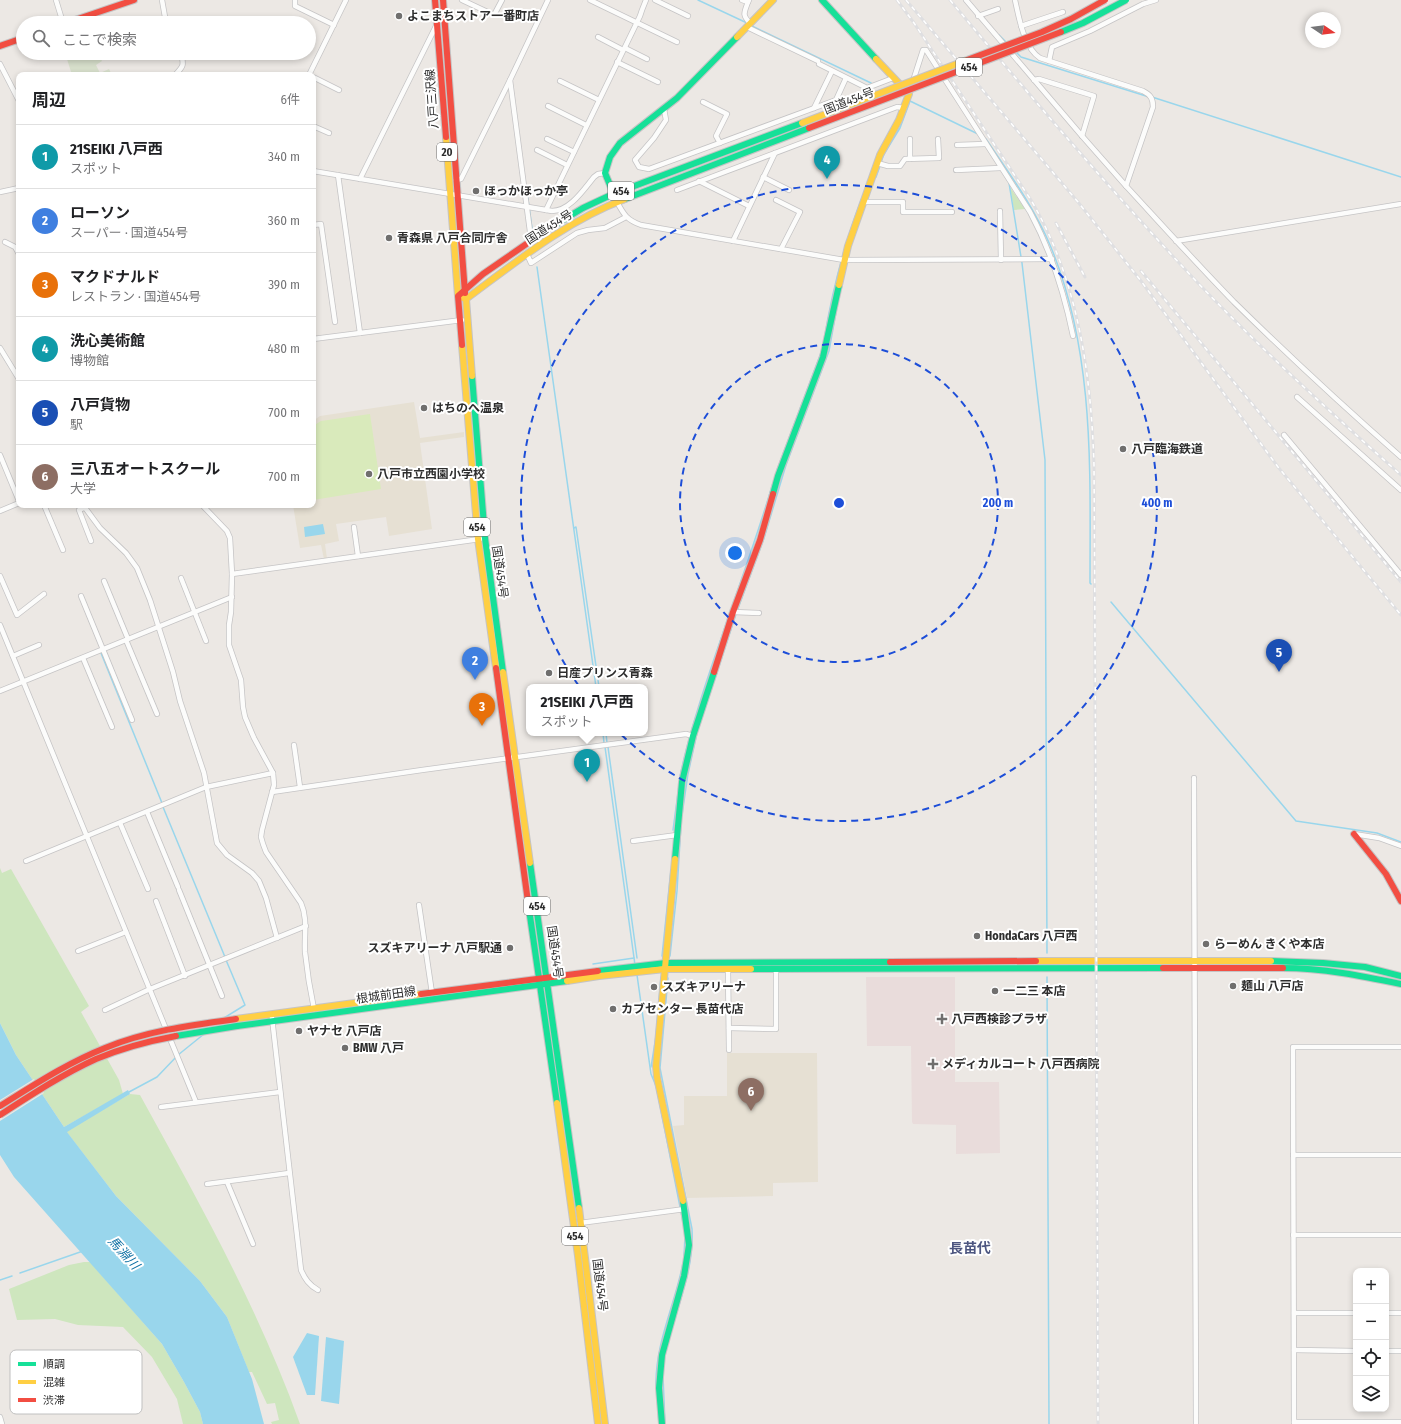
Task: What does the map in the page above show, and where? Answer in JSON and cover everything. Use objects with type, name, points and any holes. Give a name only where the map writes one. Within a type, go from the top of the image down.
[{"type":"main road","points":[[87,16],[134,0]]},
{"type":"main road","name":"八戸三沢線","points":[[435,0],[458,296]]},
{"type":"main road","name":"八戸三沢線","points":[[443,0],[466,299]]},
{"type":"main road","points":[[617,202],[605,173],[610,157],[620,143],[664,109],[697,78],[773,0]]},
{"type":"main road","points":[[662,1424],[659,1388],[660,1368],[666,1335],[687,1261],[689,1236],[685,1209],[656,1071],[674,891],[682,782],[693,736],[733,612],[760,540],[778,476],[823,357],[844,260],[880,155],[899,120],[909,94],[822,0]]},
{"type":"main road","name":"国道454号","points":[[598,1424],[573,1224],[478,539],[458,296],[465,289],[531,239],[557,222],[590,204],[1042,32],[1105,0]]},
{"type":"main road","name":"国道454号","points":[[605,1424],[581,1223],[485,538],[466,299],[527,254],[576,222],[617,202],[1048,38],[1126,0]]},
{"type":"main road","points":[[0,46],[16,40]]},
{"type":"main road","points":[[458,296],[466,299]]},
{"type":"main road","points":[[1354,834],[1390,879],[1401,901]]},
{"type":"main road","points":[[666,966],[1101,961],[1304,968],[1352,974],[1401,984]]},
{"type":"main road","points":[[666,966],[728,970],[776,970],[1195,965],[1284,961],[1365,967],[1401,976]]},
{"type":"main road","name":"根城前田線","points":[[0,1115],[56,1080],[96,1060],[161,1038],[237,1026],[314,1009],[538,978],[666,966]]},
{"type":"main road","name":"根城前田線","points":[[0,1106],[51,1074],[89,1055],[121,1042],[161,1031],[236,1019],[272,1018],[548,985],[666,966]]},
{"type":"street","points":[[56,0],[60,16]]},
{"type":"street","points":[[162,0],[165,16]]},
{"type":"street","points":[[295,0],[295,6],[334,24]]},
{"type":"street","points":[[310,72],[346,0]]},
{"type":"street","points":[[462,0],[494,15],[502,0]]},
{"type":"street","points":[[456,180],[461,179],[548,0]]},
{"type":"street","points":[[590,0],[677,42]]},
{"type":"street","points":[[546,210],[586,125],[637,23],[646,0]]},
{"type":"street","points":[[655,0],[688,16]]},
{"type":"street","points":[[742,0],[748,1],[744,15],[748,25],[832,71],[867,88],[893,78]]},
{"type":"street","points":[[966,0],[978,16],[1126,186],[1234,302],[1401,457]]},
{"type":"street","points":[[1015,0],[1021,26],[1034,55],[1150,94],[1153,100],[1153,107],[1126,186]]},
{"type":"street","points":[[1049,61],[1052,47],[1090,31],[1144,4],[1156,0]]},
{"type":"street","points":[[978,16],[998,9]]},
{"type":"street","points":[[1021,26],[1063,12]]},
{"type":"street","points":[[360,178],[437,23]]},
{"type":"street","points":[[598,37],[648,59]]},
{"type":"street","points":[[909,94],[923,50],[926,50],[1000,168],[1030,212],[1052,260],[1062,289],[1073,336]]},
{"type":"street","points":[[178,72],[182,67],[182,60]]},
{"type":"street","points":[[617,62],[658,82]]},
{"type":"street","points":[[0,64],[16,95]]},
{"type":"street","points":[[814,108],[832,71]]},
{"type":"street","points":[[316,78],[339,90]]},
{"type":"street","points":[[664,109],[666,120],[654,138],[635,160],[639,167],[649,170],[836,100],[846,78]]},
{"type":"street","points":[[1034,80],[1039,79],[1094,96],[1082,136]]},
{"type":"street","points":[[510,80],[531,239]]},
{"type":"street","points":[[560,81],[599,100]]},
{"type":"street","points":[[703,102],[727,114],[716,136],[720,143]]},
{"type":"street","points":[[548,106],[586,125]]},
{"type":"street","points":[[677,190],[897,106],[904,108]]},
{"type":"street","points":[[316,127],[329,133]]},
{"type":"street","points":[[547,139],[574,152]]},
{"type":"street","points":[[910,139],[910,159]]},
{"type":"street","points":[[877,163],[888,166],[900,166],[905,159],[939,158],[938,139]]},
{"type":"street","points":[[957,146],[985,144]]},
{"type":"street","points":[[537,150],[567,165]]},
{"type":"street","points":[[733,241],[775,153]]},
{"type":"street","points":[[956,170],[1000,168]]},
{"type":"street","points":[[316,171],[556,211],[571,203],[594,177],[598,174],[605,173]]},
{"type":"street","points":[[338,175],[360,333]]},
{"type":"street","points":[[763,177],[789,190]]},
{"type":"street","points":[[699,181],[749,206]]},
{"type":"street","points":[[0,192],[16,189]]},
{"type":"street","points":[[776,200],[800,212],[781,249]]},
{"type":"street","points":[[617,202],[629,220],[641,225],[844,260],[1052,260]]},
{"type":"street","points":[[864,202],[903,202],[903,212],[952,212]]},
{"type":"street","points":[[1176,241],[1401,204]]},
{"type":"street","points":[[1000,211],[1001,260]]},
{"type":"street","points":[[527,254],[531,263],[577,233],[605,228],[626,217]]},
{"type":"street","points":[[316,225],[321,224],[335,322]]},
{"type":"street","points":[[5,242],[16,249]]},
{"type":"street","points":[[316,339],[468,320]]},
{"type":"street","points":[[0,348],[16,371]]},
{"type":"street","points":[[1297,397],[1401,490]]},
{"type":"street","points":[[1284,435],[1401,575]]},
{"type":"street","points":[[0,455],[16,495]]},
{"type":"street","points":[[0,511],[16,503]]},
{"type":"street","points":[[45,508],[63,550]]},
{"type":"street","points":[[82,508],[79,510],[91,541]]},
{"type":"street","points":[[85,508],[100,528],[126,553],[136,568],[150,600],[173,672],[182,708],[204,773],[217,843],[227,855],[252,873],[259,881],[266,898],[277,938]]},
{"type":"street","points":[[205,508],[227,531],[230,538],[232,612],[229,625],[229,644],[241,680],[244,712],[254,738],[273,773],[274,785],[262,830],[262,844],[304,910],[306,926],[305,952],[314,1009]]},
{"type":"street","points":[[354,527],[358,556]]},
{"type":"street","points":[[232,574],[485,538]]},
{"type":"street","points":[[0,576],[17,615],[44,594]]},
{"type":"street","points":[[181,578],[206,641]]},
{"type":"street","points":[[104,581],[158,714]]},
{"type":"street","points":[[81,596],[132,720]]},
{"type":"street","points":[[0,691],[232,597]]},
{"type":"street","points":[[733,612],[759,613]]},
{"type":"street","points":[[0,625],[196,1102]]},
{"type":"street","points":[[13,656],[39,645]]},
{"type":"street","points":[[82,658],[112,727]]},
{"type":"street","points":[[272,792],[686,734],[693,736]]},
{"type":"street","points":[[294,745],[300,787]]},
{"type":"street","points":[[26,861],[206,787],[273,773]]},
{"type":"street","points":[[1194,778],[1196,1424]]},
{"type":"street","points":[[147,812],[222,996]]},
{"type":"street","points":[[120,823],[148,889]]},
{"type":"street","points":[[1354,834],[1379,838],[1401,846]]},
{"type":"street","points":[[633,841],[677,835]]},
{"type":"street","points":[[156,900],[185,976]]},
{"type":"street","points":[[419,906],[432,993]]},
{"type":"street","points":[[105,1010],[150,989],[306,926]]},
{"type":"street","points":[[78,951],[126,932]]},
{"type":"street","points":[[728,970],[729,1050]]},
{"type":"street","points":[[729,1028],[776,1028],[776,970]]},
{"type":"street","points":[[272,1018],[301,1270],[305,1279],[318,1290]]},
{"type":"street","points":[[1401,1046],[1293,1047],[1294,1423],[1401,1422]]},
{"type":"street","points":[[161,1107],[280,1092]]},
{"type":"street","points":[[1293,1155],[1401,1155]]},
{"type":"street","points":[[207,1184],[290,1173]]},
{"type":"street","points":[[227,1182],[253,1244]]},
{"type":"street","points":[[573,1224],[685,1209]]},
{"type":"street","points":[[1293,1235],[1401,1235]]},
{"type":"street","points":[[1294,1313],[1353,1313]]},
{"type":"street","points":[[1389,1313],[1401,1313]]},
{"type":"street","points":[[1294,1350],[1353,1350]]},
{"type":"street","points":[[1389,1351],[1401,1351]]},
{"type":"street","points":[[0,1417],[2,1424]]},
{"type":"shaded area","name":"八戸市立西園小学校","points":[[414,402],[420,438],[464,432],[464,437],[420,443],[432,529],[389,536],[386,517],[336,524],[339,541],[325,544],[327,559],[324,559],[321,545],[300,548],[293,508],[316,508],[316,419],[320,416]]},
{"type":"shaded area","name":"メディカルコート 八戸西病院","points":[[866,977],[955,977],[955,1082],[999,1082],[1000,1153],[956,1154],[956,1125],[913,1124],[911,1046],[867,1046]]},
{"type":"shaded area","points":[[727,1053],[817,1053],[818,1182],[773,1183],[773,1196],[687,1198],[673,1126],[684,1125],[684,1096],[727,1096]]},
{"type":"green space","points":[[67,60],[102,61],[96,65],[100,72],[71,72]]},
{"type":"green space","points":[[109,69],[110,72],[102,72]]},
{"type":"green space","points":[[1010,187],[1025,209],[1014,210]]},
{"type":"green space","points":[[370,414],[381,489],[316,500],[316,424],[321,421]]},
{"type":"green space","points":[[0,868],[2,873],[11,869],[89,1006],[81,1012],[119,1080],[123,1094],[64,1127],[16,1055],[0,1023]]},
{"type":"green space","points":[[130,1094],[140,1095],[227,1256],[266,1339],[300,1424],[272,1424],[271,1422],[279,1420],[275,1403],[267,1404],[252,1372],[249,1372],[227,1317],[200,1281],[116,1196],[66,1131]]},
{"type":"green space","points":[[90,1262],[162,1344],[200,1412],[203,1424],[183,1424],[177,1399],[152,1357],[123,1327],[78,1325],[55,1319],[17,1320],[9,1289],[69,1265]]},
{"type":"water","points":[[323,524],[325,534],[305,537],[304,527]]},
{"type":"water","name":"馬淵川","points":[[0,1023],[16,1055],[64,1127],[128,1090],[130,1094],[67,1132],[116,1196],[200,1281],[227,1317],[252,1379],[264,1424],[203,1424],[200,1412],[162,1344],[14,1177],[0,1155]]},
{"type":"water","points":[[307,1333],[319,1336],[315,1395],[307,1395],[293,1357]]},
{"type":"water","points":[[326,1337],[344,1341],[339,1404],[321,1401]]},
{"type":"pier","points":[[34,1079],[44,1093],[0,1121],[0,1100]]},
{"type":"waterway","points":[[698,0],[747,23]]},
{"type":"waterway","points":[[750,25],[871,83]]},
{"type":"waterway","points":[[999,35],[1006,42]]},
{"type":"waterway","points":[[1017,53],[1021,57],[1146,96]]},
{"type":"waterway","points":[[1152,97],[1401,177]]},
{"type":"waterway","points":[[910,101],[978,134]]},
{"type":"waterway","points":[[881,162],[884,154],[900,128],[910,101]]},
{"type":"waterway","points":[[986,139],[1021,190],[1044,231],[1065,286],[1075,327],[1087,412],[1091,584]]},
{"type":"waterway","points":[[876,177],[880,166]]},
{"type":"waterway","points":[[824,340],[847,240],[868,183]]},
{"type":"waterway","points":[[1009,183],[1022,263],[1045,460],[1047,953]]},
{"type":"waterway","points":[[527,192],[532,228]]},
{"type":"waterway","points":[[537,267],[596,684]]},
{"type":"waterway","points":[[737,611],[764,538],[786,465],[829,351],[838,301]]},
{"type":"waterway","points":[[777,470],[822,350]]},
{"type":"waterway","points":[[680,777],[688,741],[714,658],[773,483]]},
{"type":"waterway","points":[[574,528],[576,527],[599,684]]},
{"type":"waterway","points":[[1111,602],[1296,821],[1377,833],[1401,842]]},
{"type":"waterway","points":[[682,815],[688,774],[697,733],[736,614]]},
{"type":"waterway","points":[[101,653],[162,803]]},
{"type":"waterway","points":[[603,736],[604,743]]},
{"type":"waterway","points":[[606,736],[607,743]]},
{"type":"waterway","points":[[605,747],[635,965]]},
{"type":"waterway","points":[[608,747],[637,958]]},
{"type":"waterway","points":[[673,830],[679,785]]},
{"type":"waterway","points":[[163,807],[225,957]]},
{"type":"waterway","points":[[670,956],[677,891],[681,824]]},
{"type":"waterway","points":[[662,956],[671,870]]},
{"type":"waterway","points":[[593,964],[634,958]]},
{"type":"waterway","points":[[224,1018],[245,1005],[226,960]]},
{"type":"waterway","points":[[637,975],[651,1074],[656,1086],[683,1222]]},
{"type":"waterway","points":[[651,1067],[656,1036],[661,977]]},
{"type":"waterway","points":[[1047,977],[1049,1424]]},
{"type":"waterway","points":[[668,978],[660,1068],[692,1229],[689,1268],[672,1329]]},
{"type":"waterway","points":[[321,1012],[491,988]]},
{"type":"waterway","points":[[129,1092],[157,1077],[178,1055],[204,1034]]},
{"type":"waterway","points":[[684,1256],[685,1236]]},
{"type":"waterway","points":[[20,1273],[83,1251]]},
{"type":"waterway","points":[[656,1386],[662,1339],[680,1279],[683,1263]]},
{"type":"waterway","points":[[0,1280],[12,1276]]},
{"type":"waterway","points":[[663,1376],[665,1424]]},
{"type":"waterway","points":[[657,1394],[659,1424]]},
{"type":"railway","points":[[897,0],[914,23],[1031,200],[1047,231],[1060,262],[1071,295],[1079,328],[1090,396],[1094,465],[1098,1424]]},
{"type":"railway","points":[[906,0],[1078,202],[1141,281],[1278,467],[1401,615]]},
{"type":"railway","points":[[950,0],[1071,143],[1197,282],[1297,381],[1401,475]]},
{"type":"railway","points":[[1056,223],[1085,277]]},
{"type":"railway","points":[[1141,271],[1401,582]]},
{"type":"traffic: fast","points":[[822,0],[876,59]]},
{"type":"traffic: fast","points":[[1061,32],[1083,23],[1126,0]]},
{"type":"traffic: fast","points":[[615,197],[605,173],[610,157],[620,143],[677,98],[737,37]]},
{"type":"traffic: fast","points":[[548,229],[583,208],[613,194],[802,123]]},
{"type":"traffic: fast","points":[[625,199],[809,128]]},
{"type":"traffic: fast","points":[[773,494],[778,476],[823,357],[839,285]]},
{"type":"traffic: fast","points":[[472,376],[485,538],[503,672]]},
{"type":"traffic: fast","points":[[675,859],[682,782],[693,736],[714,672]]},
{"type":"traffic: fast","points":[[530,863],[579,1208]]},
{"type":"traffic: fast","points":[[529,909],[557,1103]]},
{"type":"traffic: fast","points":[[1271,961],[1323,963],[1365,967],[1401,976]]},
{"type":"traffic: fast","points":[[598,971],[666,963],[890,962]]},
{"type":"traffic: fast","points":[[751,969],[1163,968]]},
{"type":"traffic: fast","points":[[1283,968],[1328,971],[1401,984]]},
{"type":"traffic: fast","points":[[237,1026],[567,981]]},
{"type":"traffic: fast","points":[[176,1036],[237,1026]]},
{"type":"traffic: fast","points":[[662,1424],[659,1388],[662,1355],[684,1276],[689,1245],[683,1201]]},
{"type":"traffic: slow","points":[[737,37],[773,0]]},
{"type":"traffic: slow","points":[[839,285],[848,246],[880,155],[899,120],[909,94],[876,59]]},
{"type":"traffic: slow","points":[[802,123],[967,60]]},
{"type":"traffic: slow","points":[[446,137],[458,296],[466,299]]},
{"type":"traffic: slow","points":[[472,376],[466,299],[542,243],[582,219],[625,199]]},
{"type":"traffic: slow","points":[[462,345],[478,539],[496,668]]},
{"type":"traffic: slow","points":[[503,672],[530,863]]},
{"type":"traffic: slow","points":[[675,859],[656,1066],[683,1201]]},
{"type":"traffic: slow","points":[[1036,961],[1271,961]]},
{"type":"traffic: slow","points":[[567,981],[665,969],[751,969]]},
{"type":"traffic: slow","points":[[236,1019],[421,994]]},
{"type":"traffic: slow","points":[[557,1103],[578,1256],[598,1424]]},
{"type":"traffic: slow","points":[[579,1208],[605,1424]]},
{"type":"traffic: jam","points":[[87,16],[134,0]]},
{"type":"traffic: jam","points":[[435,0],[446,137]]},
{"type":"traffic: jam","points":[[443,0],[465,293]]},
{"type":"traffic: jam","points":[[967,60],[1042,32],[1071,19],[1105,0]]},
{"type":"traffic: jam","points":[[809,128],[1061,32]]},
{"type":"traffic: jam","points":[[0,46],[16,40]]},
{"type":"traffic: jam","points":[[462,345],[458,296],[483,274],[548,229]]},
{"type":"traffic: jam","points":[[714,672],[733,612],[760,540],[773,494]]},
{"type":"traffic: jam","points":[[496,668],[529,909]]},
{"type":"traffic: jam","points":[[1354,834],[1386,874],[1401,901]]},
{"type":"traffic: jam","points":[[890,962],[1036,961]]},
{"type":"traffic: jam","points":[[1163,968],[1283,968]]},
{"type":"traffic: jam","points":[[421,994],[598,971]]},
{"type":"traffic: jam","points":[[0,1106],[64,1067],[121,1042],[169,1029],[236,1019]]},
{"type":"traffic: jam","points":[[0,1115],[35,1092],[96,1059],[136,1045],[176,1036]]},
{"type":"place","name":"よこまちストア一番町店","points":[[399,16]]},
{"type":"place","name":"洗心美術館","points":[[827,179]]},
{"type":"place","name":"ほっかほっか亭","points":[[476,191]]},
{"type":"place","name":"青森県 八戸合同庁舎","points":[[389,238]]},
{"type":"place","name":"はちのへ温泉","points":[[424,408]]},
{"type":"place","name":"八戸臨海鉄道","points":[[1123,449]]},
{"type":"place","name":"八戸市立西園小学校","points":[[369,474]]},
{"type":"place","name":"八戸貨物","points":[[1279,672]]},
{"type":"place","name":"日産プリンス青森","points":[[549,673]]},
{"type":"place","name":"ローソン","points":[[475,680]]},
{"type":"place","name":"マクドナルド","points":[[482,726]]},
{"type":"place","name":"21SEIKI 八戸西","points":[[587,782]]},
{"type":"place","name":"HondaCars 八戸西","points":[[977,936]]},
{"type":"place","name":"らーめん きくや本店","points":[[1206,944]]},
{"type":"place","name":"スズキアリーナ 八戸駅通","points":[[510,948]]},
{"type":"place","name":"麺山 八戸店","points":[[1233,986]]},
{"type":"place","name":"スズキアリーナ","points":[[654,987]]},
{"type":"place","name":"一二三 本店","points":[[995,991]]},
{"type":"place","name":"カブセンター 長苗代店","points":[[613,1009]]},
{"type":"place","name":"八戸西検診プラザ","points":[[942,1019]]},
{"type":"place","name":"ヤナセ 八戸店","points":[[299,1031]]},
{"type":"place","name":"BMW 八戸","points":[[345,1048]]},
{"type":"place","name":"メディカルコート 八戸西病院","points":[[933,1064]]},
{"type":"place","name":"三八五オートスクール","points":[[751,1111]]},
{"type":"district","name":"長苗代","points":[[970,1248]]}]
